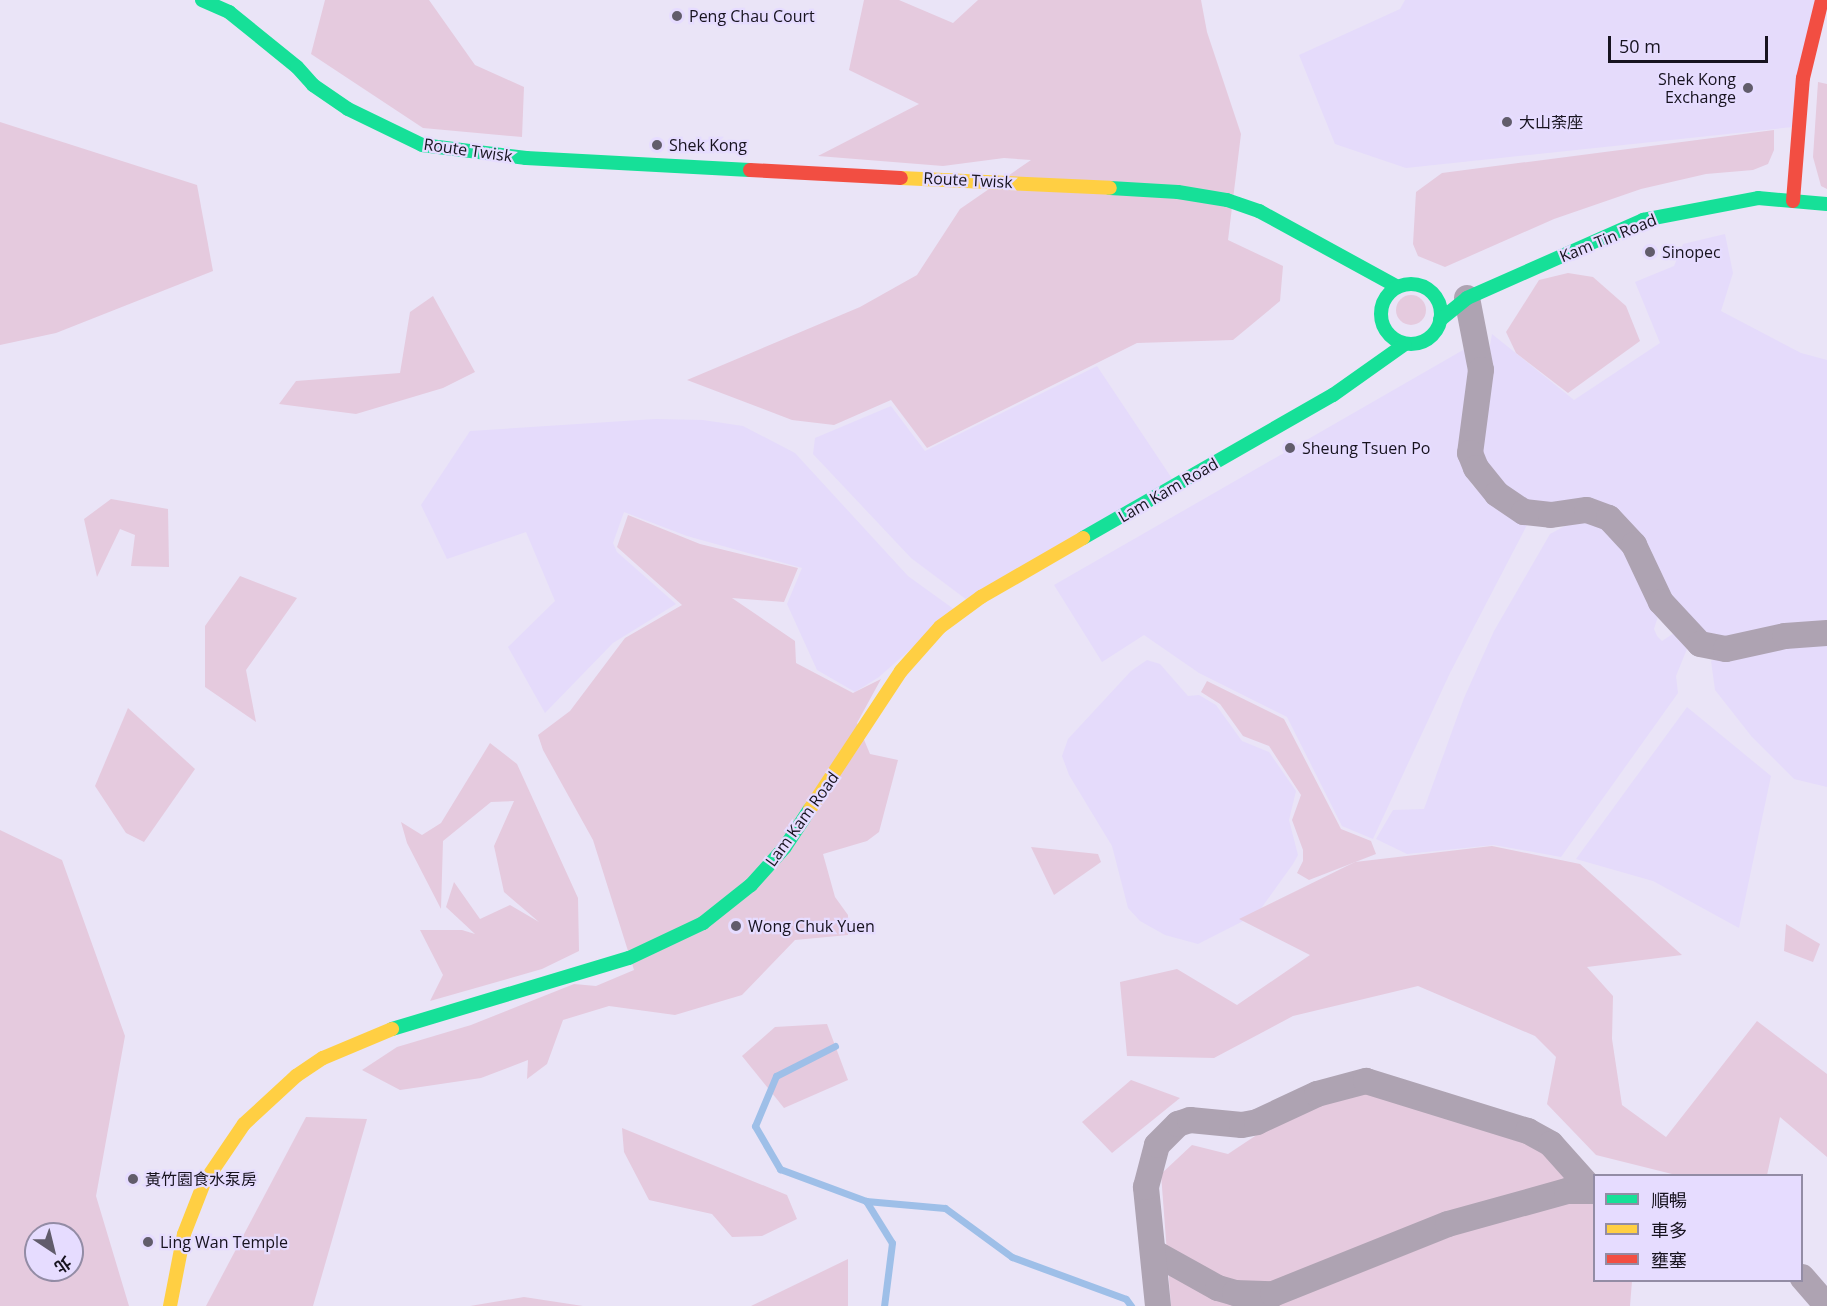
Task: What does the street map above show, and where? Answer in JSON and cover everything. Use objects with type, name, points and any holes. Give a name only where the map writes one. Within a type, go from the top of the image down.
[{"type":"main road","name":"Route Twisk","points":[[202,0],[229,12],[297,67],[313,85],[402,138],[438,148],[526,158],[555,157],[1178,192],[1227,200],[1259,211],[1290,225],[1363,269],[1398,286]]},
{"type":"main road","points":[[1793,201],[1803,78],[1822,0]]},
{"type":"main road","name":"Kam Tin Road","points":[[1440,320],[1467,298],[1643,220],[1726,202],[1793,201],[1827,204]]},
{"type":"main road","name":"Route Twisk","points":[[1363,269],[1383,301]]},
{"type":"main road","points":[[1419,285],[1436,298],[1440,320],[1427,339],[1405,344],[1392,338],[1381,321],[1383,301],[1398,286],[1419,285]]},
{"type":"main road","name":"Kam Tin Road","points":[[1436,298],[1467,298]]},
{"type":"main road","name":"Lam Kam Road","points":[[1373,365],[1392,338]]},
{"type":"main road","name":"Lam Kam Road","points":[[170,1306],[184,1234],[204,1183],[243,1124],[289,1082],[323,1058],[370,1035],[618,962],[703,923],[751,885],[785,847],[902,672],[940,627],[981,597],[1333,394],[1405,344]]},
{"type":"street","points":[[1467,298],[1481,370],[1470,453],[1482,478],[1497,494],[1524,512],[1551,515],[1587,510],[1609,518],[1634,545],[1661,602],[1700,644],[1726,649],[1785,636],[1827,633]]},
{"type":"street","points":[[1158,1306],[1155,1252],[1146,1187],[1157,1145],[1178,1124],[1190,1120],[1242,1125],[1257,1122],[1317,1094],[1366,1081],[1528,1131],[1551,1144],[1593,1190]]},
{"type":"street","points":[[1155,1252],[1226,1291],[1273,1294],[1448,1224],[1567,1191],[1593,1191]]},
{"type":"street","points":[[1803,1278],[1827,1305]]},
{"type":"shaded area","points":[[325,0],[429,0],[475,65],[524,87],[522,137],[423,128],[311,54]]},
{"type":"shaded area","points":[[864,0],[899,0],[953,23],[978,0],[1201,0],[1207,32],[1241,134],[1228,240],[1283,266],[1280,301],[1233,340],[1137,343],[927,448],[891,400],[834,425],[792,420],[687,380],[860,307],[917,275],[960,209],[1031,160],[1004,158],[943,166],[818,156],[919,104],[849,70]]},
{"type":"shaded area","points":[[1405,0],[1815,0],[1793,127],[1406,168],[1335,144],[1299,55],[1400,9]]},
{"type":"shaded area","points":[[1818,82],[1827,84],[1827,189],[1821,186],[1813,157]]},
{"type":"shaded area","points":[[0,122],[197,185],[213,271],[56,333],[0,345]]},
{"type":"shaded area","points":[[1774,130],[1774,150],[1768,164],[1753,170],[1706,174],[1641,189],[1554,219],[1445,267],[1418,256],[1413,244],[1416,192],[1442,173]]},
{"type":"shaded area","points":[[1725,234],[1733,273],[1721,311],[1801,353],[1827,360],[1827,627],[1725,640],[1708,636],[1669,597],[1627,527],[1512,502],[1474,440],[1492,334],[1574,400],[1660,343],[1635,282],[1674,266],[1683,244]]},
{"type":"shaded area","points":[[1568,273],[1593,277],[1626,306],[1640,341],[1568,393],[1516,353],[1506,332],[1539,280]]},
{"type":"shaded area","points":[[1411,295],[1422,299],[1426,310],[1422,321],[1411,325],[1400,321],[1396,310],[1400,299]]},
{"type":"shaded area","points":[[433,296],[475,372],[443,388],[356,414],[279,404],[296,381],[400,373],[410,312]]},
{"type":"shaded area","points":[[1470,346],[1466,469],[1472,485],[1489,501],[1527,525],[1450,673],[1373,839],[1342,826],[1287,717],[1199,673],[1144,635],[1102,662],[1054,585]]},
{"type":"shaded area","points":[[1097,366],[1177,486],[971,603],[911,558],[813,454],[815,438],[891,406],[925,451]]},
{"type":"shaded area","points":[[655,419],[703,420],[743,426],[795,453],[908,576],[955,610],[879,677],[855,692],[817,670],[787,604],[802,568],[687,536],[624,512],[613,543],[617,552],[676,604],[613,643],[545,713],[508,647],[555,601],[526,532],[447,559],[421,505],[470,431]]},
{"type":"shaded area","points":[[111,499],[168,509],[169,567],[131,566],[135,535],[120,529],[97,577],[84,519]]},
{"type":"shaded area","points":[[628,515],[700,544],[798,568],[784,602],[732,598],[795,641],[796,663],[853,693],[881,679],[857,723],[870,754],[898,760],[879,832],[867,841],[823,854],[835,897],[848,915],[848,935],[795,940],[742,995],[675,1015],[609,1006],[563,1020],[547,1064],[527,1079],[528,1060],[481,1078],[400,1090],[362,1070],[397,1047],[471,1025],[574,984],[596,986],[634,970],[593,840],[543,750],[538,735],[570,711],[625,638],[682,605],[617,547]]},
{"type":"shaded area","points":[[1576,520],[1610,529],[1660,610],[1654,629],[1657,636],[1662,641],[1674,633],[1689,644],[1676,676],[1678,693],[1561,857],[1494,845],[1407,854],[1376,839],[1393,810],[1424,809],[1464,698],[1494,631],[1550,534]]},
{"type":"shaded area","points":[[240,576],[297,598],[246,670],[256,722],[205,687],[205,626]]},
{"type":"shaded area","points":[[1827,637],[1827,787],[1794,779],[1752,737],[1715,690],[1711,661],[1727,654]]},
{"type":"shaded area","points":[[1147,660],[1160,664],[1188,696],[1199,695],[1216,705],[1242,741],[1269,752],[1296,791],[1289,820],[1298,855],[1293,864],[1257,914],[1198,944],[1165,935],[1140,921],[1128,908],[1112,846],[1069,775],[1062,756],[1068,739],[1131,671]]},
{"type":"shaded area","points":[[1207,681],[1284,719],[1341,829],[1371,841],[1376,854],[1309,880],[1297,873],[1303,861],[1303,850],[1292,820],[1301,795],[1269,746],[1243,736],[1220,704],[1201,692]]},
{"type":"shaded area","points":[[1687,707],[1771,776],[1739,928],[1653,881],[1576,859]]},
{"type":"shaded area","points":[[128,708],[195,769],[144,842],[126,833],[95,786]]},
{"type":"shaded area","points":[[490,743],[517,764],[578,898],[579,951],[542,969],[430,1001],[443,975],[420,930],[462,930],[475,934],[446,907],[454,882],[480,919],[510,905],[539,922],[504,892],[494,846],[514,801],[491,802],[443,841],[441,909],[407,843],[401,822],[422,835],[441,823]]},
{"type":"shaded area","points":[[0,830],[62,860],[125,1036],[96,1196],[129,1306],[0,1306]]},
{"type":"shaded area","points":[[1492,846],[1580,864],[1682,955],[1587,967],[1613,996],[1612,1039],[1622,1105],[1666,1137],[1757,1021],[1827,1074],[1827,1157],[1780,1117],[1767,1174],[1672,1174],[1596,1155],[1547,1104],[1556,1057],[1535,1036],[1418,986],[1293,1016],[1214,1058],[1127,1056],[1120,982],[1177,969],[1237,1005],[1310,955],[1239,919],[1355,862]]},
{"type":"shaded area","points":[[1031,847],[1098,854],[1101,862],[1054,895]]},
{"type":"shaded area","points":[[1786,924],[1820,944],[1813,962],[1784,951]]},
{"type":"shaded area","points":[[827,1024],[848,1080],[784,1108],[742,1056],[775,1027]]},
{"type":"shaded area","points":[[1131,1080],[1180,1098],[1112,1153],[1082,1122]]},
{"type":"shaded area","points":[[1366,1093],[1566,1156],[1593,1190],[1593,1282],[1632,1282],[1630,1306],[1171,1306],[1161,1174],[1192,1145],[1228,1154],[1288,1114]]},
{"type":"shaded area","points":[[306,1117],[367,1119],[313,1306],[206,1306]]},
{"type":"shaded area","points":[[622,1128],[787,1195],[797,1219],[762,1236],[732,1237],[712,1214],[649,1200],[624,1152]]},
{"type":"shaded area","points":[[848,1259],[848,1306],[751,1306]]},
{"type":"shaded area","points":[[524,1297],[583,1306],[470,1306]]},
{"type":"waterway","points":[[835,1046],[776,1076],[755,1126],[780,1169],[866,1201],[945,1208],[1012,1257],[1126,1299],[1131,1306]]},
{"type":"waterway","points":[[866,1201],[892,1243],[884,1306]]},
{"type":"traffic: fast","points":[[202,0],[229,12],[297,67],[313,85],[348,109],[422,145],[526,158],[750,170]]},
{"type":"traffic: fast","points":[[1110,188],[1178,192],[1227,200],[1259,211],[1398,287]]},
{"type":"traffic: fast","points":[[1440,320],[1467,298],[1643,220],[1758,198],[1827,204]]},
{"type":"traffic: fast","points":[[1405,284],[1417,284],[1428,289],[1436,297],[1441,314],[1439,326],[1428,339],[1417,344],[1405,344],[1394,339],[1386,331],[1381,320],[1381,308],[1386,297],[1394,289],[1405,284]]},
{"type":"traffic: fast","points":[[1083,538],[1333,395],[1405,344]]},
{"type":"traffic: fast","points":[[392,1029],[629,958],[703,923],[751,885],[785,847],[810,809]]},
{"type":"traffic: slow","points":[[901,178],[1110,188]]},
{"type":"traffic: slow","points":[[810,809],[901,671],[940,627],[981,597],[1083,538]]},
{"type":"traffic: slow","points":[[170,1306],[184,1234],[204,1183],[244,1124],[296,1076],[323,1058],[392,1029]]},
{"type":"traffic: jam","points":[[1793,201],[1803,78],[1822,0]]},
{"type":"traffic: jam","points":[[750,170],[901,178]]},
{"type":"place","name":"Peng Chau Court","points":[[677,16]]},
{"type":"place","name":"Shek Kong Exchange","points":[[1748,88]]},
{"type":"place","name":"大山荼座","points":[[1507,122]]},
{"type":"place","name":"Shek Kong","points":[[657,145]]},
{"type":"place","name":"Sinopec","points":[[1650,252]]},
{"type":"place","name":"Sheung Tsuen Po","points":[[1290,448]]},
{"type":"place","name":"Wong Chuk Yuen","points":[[736,926]]},
{"type":"place","name":"黃竹園食水泵房","points":[[133,1179]]},
{"type":"place","name":"Ling Wan Temple","points":[[148,1242]]}]
